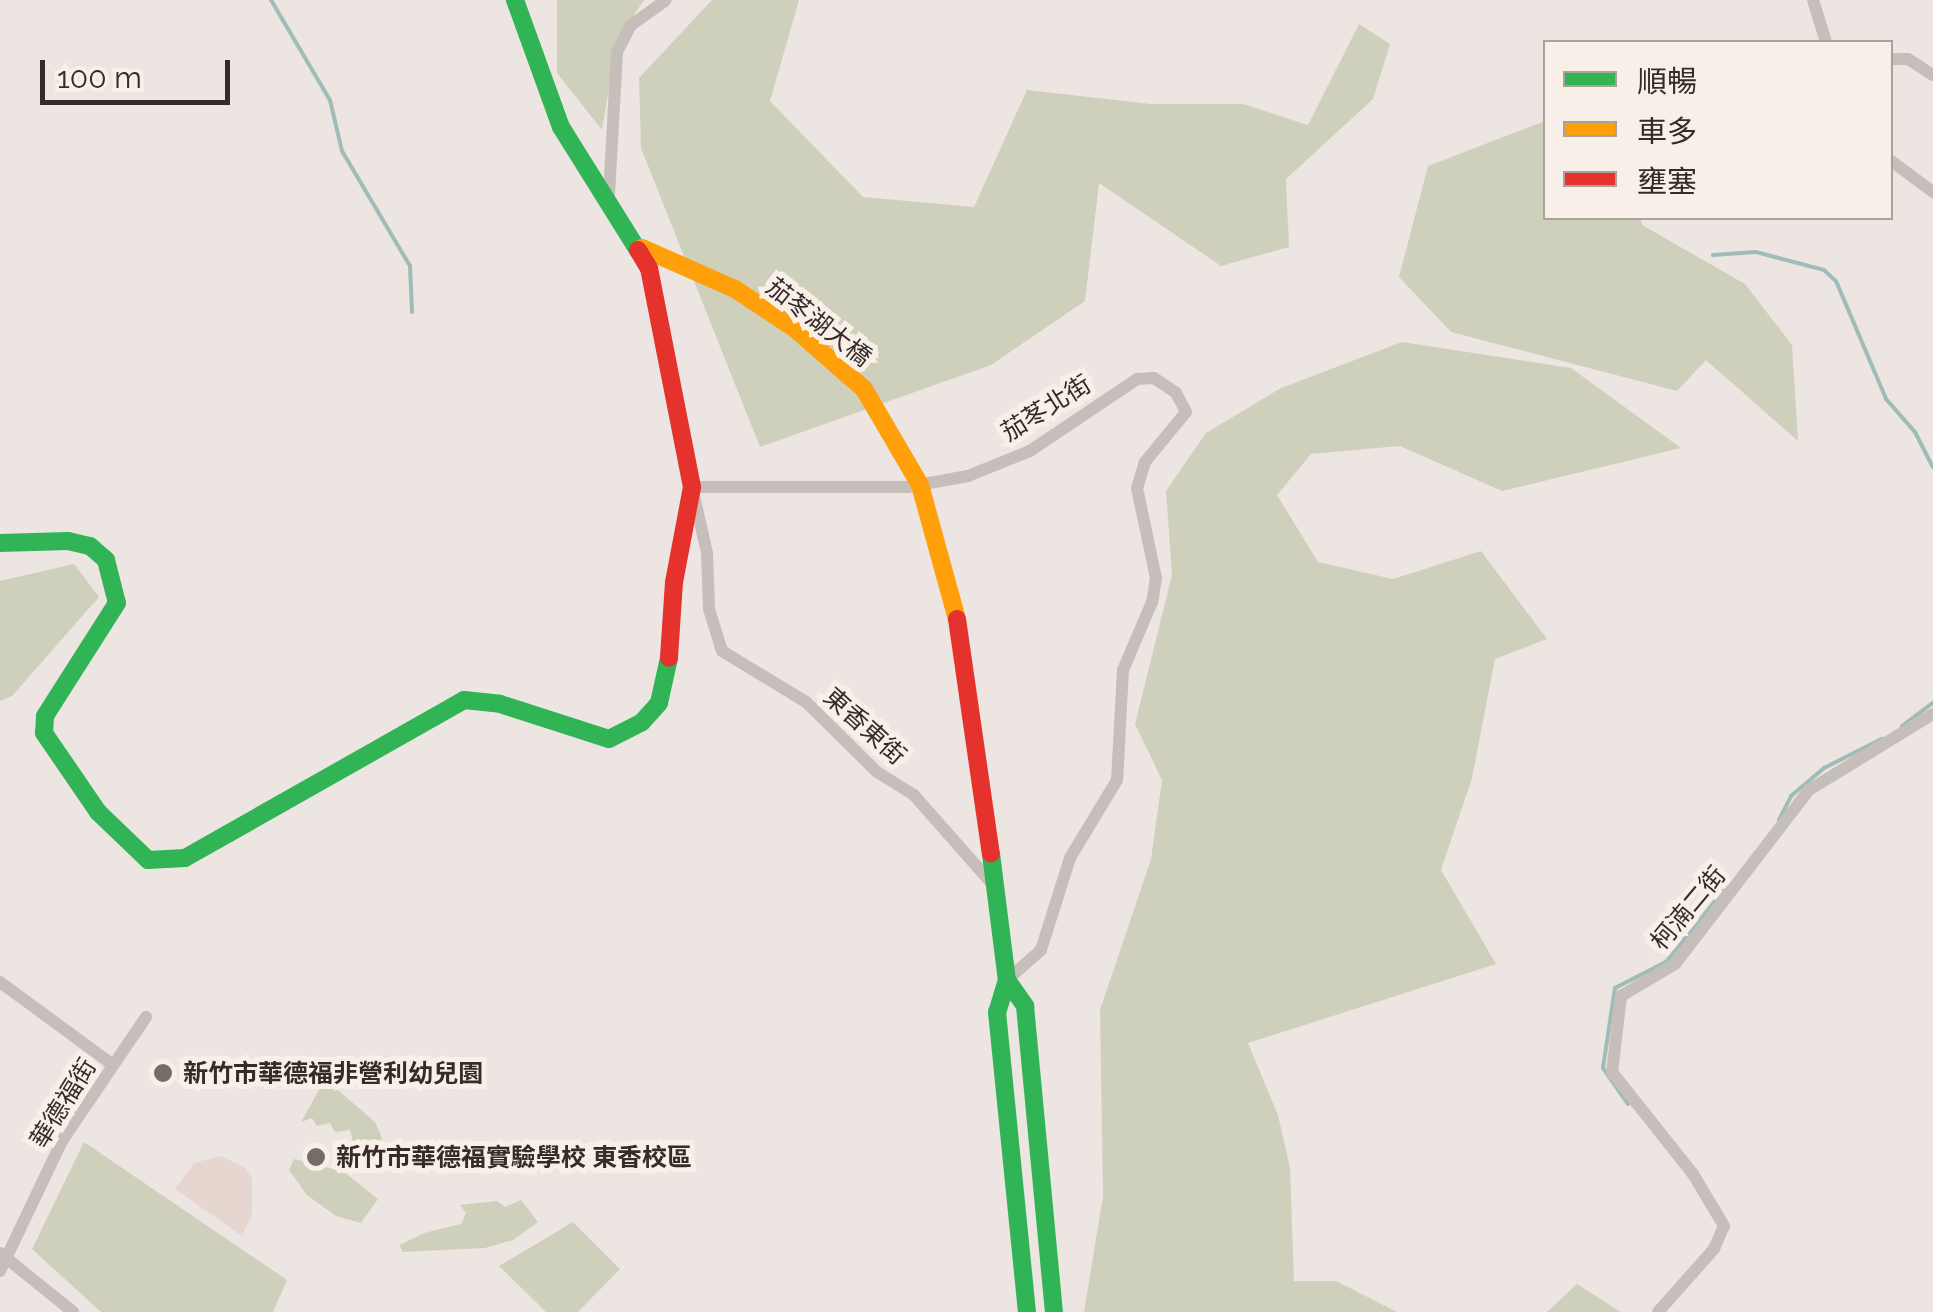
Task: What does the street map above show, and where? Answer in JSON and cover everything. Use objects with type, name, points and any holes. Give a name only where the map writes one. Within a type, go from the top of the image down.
[{"type":"street","points":[[0,543],[68,541],[90,546],[106,560],[116,603],[45,716],[44,733],[98,812],[148,860],[166,863],[464,700],[500,704],[609,738],[632,732],[659,703],[692,487],[642,248],[609,195],[583,168],[561,127],[515,0]]},
{"type":"street","points":[[609,195],[617,52],[630,26],[666,0]]},
{"type":"street","points":[[1813,0],[1825,40]]},
{"type":"street","points":[[1893,59],[1908,59],[1933,75]]},
{"type":"street","points":[[1893,162],[1933,192]]},
{"type":"street","name":"茄苳湖大橋","points":[[642,248],[735,289],[794,328],[864,389],[920,485],[967,656],[1007,980]]},
{"type":"street","name":"茄苳北街","points":[[692,487],[920,485],[968,476],[1016,458],[1137,379],[1162,381],[1186,411],[1145,462],[1138,488],[1156,578],[1152,602],[1123,670],[1117,780],[1070,858],[1041,950],[1007,980]]},
{"type":"street","name":"東香東街","points":[[692,487],[708,553],[709,609],[722,651],[806,702],[877,772],[914,795],[995,887]]},
{"type":"street","name":"柯湳二街","points":[[1658,1312],[1680,1280],[1708,1258],[1724,1226],[1692,1174],[1612,1072],[1621,996],[1675,964],[1809,790],[1933,714]]},
{"type":"street","points":[[1007,980],[998,1012],[1027,1312]]},
{"type":"street","points":[[1007,980],[1024,1006],[1054,1312]]},
{"type":"street","points":[[0,982],[113,1064]]},
{"type":"street","name":"華德福街","points":[[0,1271],[4,1254],[62,1141],[146,1017]]},
{"type":"street","points":[[4,1254],[73,1312]]},
{"type":"green space","points":[[557,0],[644,0],[617,40],[602,130],[557,73]]},
{"type":"green space","points":[[712,0],[799,0],[770,101],[863,197],[974,207],[1027,90],[1151,104],[1243,104],[1308,125],[1359,24],[1390,44],[1373,99],[1286,179],[1289,247],[1221,266],[1099,183],[1085,301],[991,365],[760,447],[641,148],[639,78]]},
{"type":"green space","points":[[1543,122],[1543,220],[1641,220],[1642,225],[1745,284],[1792,345],[1798,441],[1706,360],[1677,391],[1451,332],[1399,277],[1428,166]]},
{"type":"green space","points":[[1402,342],[1571,368],[1681,448],[1502,491],[1400,446],[1311,454],[1277,495],[1318,562],[1393,579],[1481,551],[1547,639],[1495,659],[1472,778],[1441,870],[1496,964],[1248,1043],[1278,1115],[1290,1168],[1294,1281],[1336,1281],[1397,1312],[1084,1312],[1103,1196],[1100,1010],[1151,859],[1162,780],[1135,724],[1172,575],[1166,491],[1206,433],[1281,388]]},
{"type":"green space","points":[[74,564],[99,597],[12,696],[0,701],[0,581]]},
{"type":"green space","points":[[325,1079],[375,1122],[382,1138],[375,1156],[365,1140],[353,1142],[350,1130],[335,1132],[330,1123],[317,1126],[312,1118],[301,1122]]},
{"type":"green space","points":[[84,1142],[287,1280],[273,1312],[101,1312],[32,1249]]},
{"type":"green space","points":[[294,1159],[344,1172],[378,1199],[361,1223],[336,1216],[307,1195],[289,1170]]},
{"type":"green space","points":[[521,1200],[538,1222],[513,1240],[485,1248],[402,1252],[400,1245],[424,1233],[461,1224],[466,1213],[460,1205],[497,1201],[505,1207]]},
{"type":"green space","points":[[573,1222],[620,1269],[578,1312],[546,1312],[499,1266]]},
{"type":"green space","points":[[1577,1284],[1621,1312],[1547,1312]]},
{"type":"shaded area","points":[[220,1156],[244,1167],[252,1179],[252,1214],[242,1236],[175,1189],[194,1163]]},
{"type":"waterway","points":[[271,0],[330,100],[342,151],[410,266],[412,312]]},
{"type":"waterway","points":[[1713,255],[1756,252],[1824,270],[1836,281],[1886,399],[1915,432],[1933,467]]},
{"type":"waterway","points":[[1902,726],[1933,703]]},
{"type":"waterway","points":[[1779,820],[1791,796],[1824,768],[1882,739]]},
{"type":"waterway","points":[[1628,1104],[1603,1068],[1615,988],[1666,962],[1727,886]]},
{"type":"traffic: fast","points":[[515,0],[561,127],[638,250]]},
{"type":"traffic: fast","points":[[0,543],[68,541],[90,546],[106,560],[117,603],[45,716],[44,733],[98,812],[148,860],[185,858],[464,700],[500,704],[609,739],[642,722],[659,703],[669,658]]},
{"type":"traffic: fast","points":[[991,854],[1007,980],[997,1012],[1027,1312]]},
{"type":"traffic: fast","points":[[1007,980],[1025,1006],[1054,1312]]},
{"type":"traffic: slow","points":[[642,248],[735,289],[794,328],[864,389],[920,485],[957,619]]},
{"type":"traffic: jam","points":[[638,250],[649,268],[692,487],[674,582],[669,658]]},
{"type":"traffic: jam","points":[[957,619],[991,854]]},
{"type":"place","name":"新竹市華德福非營利幼兒園","points":[[163,1073]]},
{"type":"place","name":"新竹市華德福實驗學校 東香校區","points":[[316,1157]]}]
